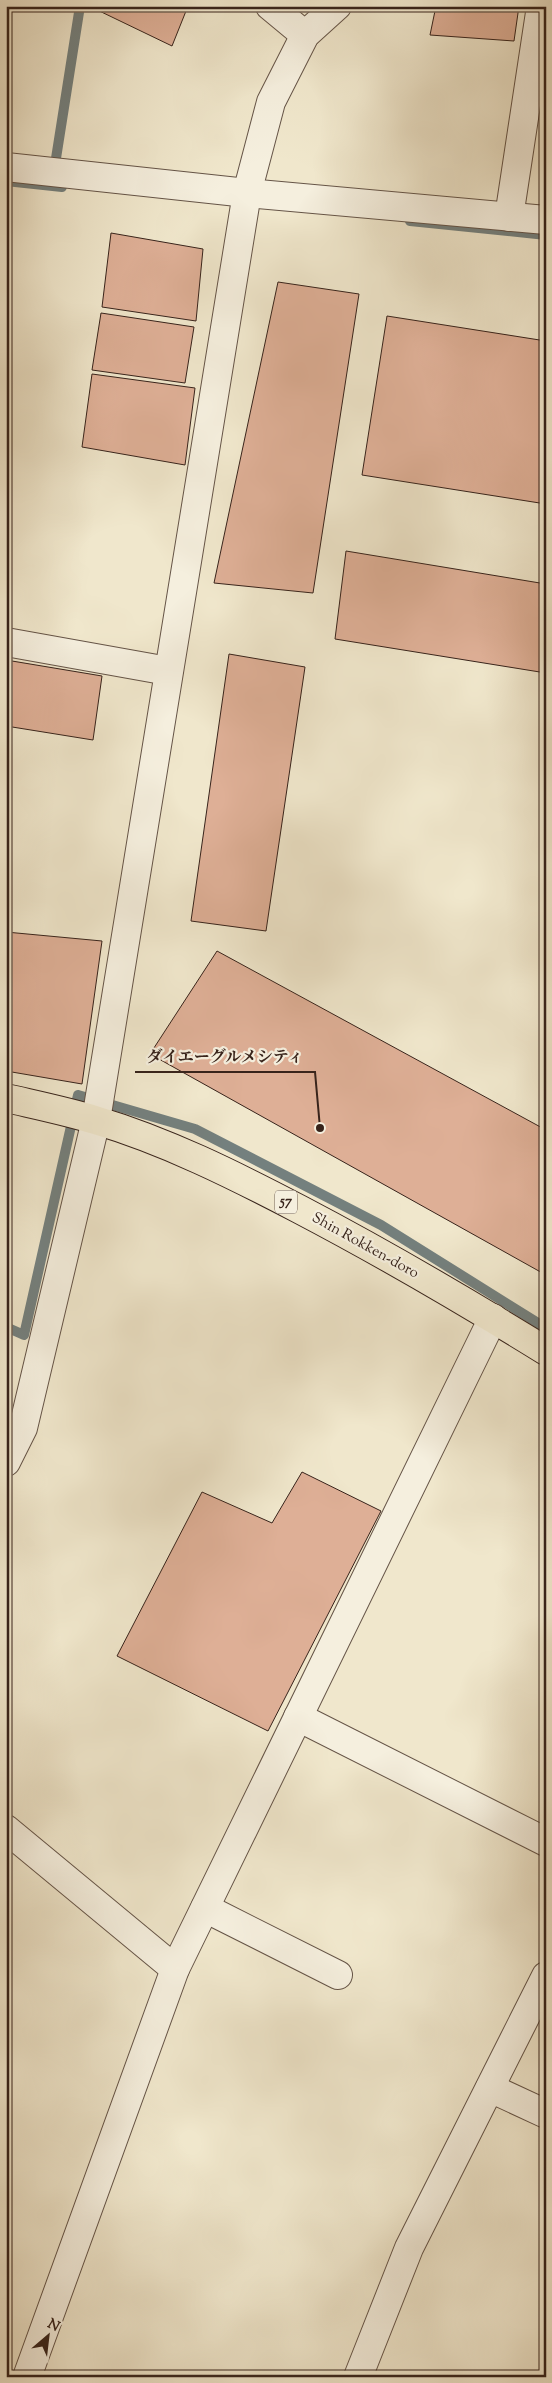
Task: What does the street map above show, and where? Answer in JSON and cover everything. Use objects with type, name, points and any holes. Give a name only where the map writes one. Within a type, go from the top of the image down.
[{"type":"main road","name":"Shin Rokken-doro","points":[[6,1098],[96,1120],[172,1148],[251,1184],[343,1232],[493,1318],[546,1351]]},
{"type":"street","points":[[270,6],[305,35]]},
{"type":"street","points":[[6,1462],[23,1428],[96,1120],[247,193],[271,102],[305,35],[337,6]]},
{"type":"street","points":[[509,217],[541,6]]},
{"type":"street","points":[[6,167],[247,193],[546,220]]},
{"type":"street","points":[[6,642],[168,671]]},
{"type":"street","points":[[27,2377],[175,1969],[493,1318]]},
{"type":"street","points":[[298,1717],[546,1842]]},
{"type":"street","points":[[6,1829],[175,1969]]},
{"type":"street","points":[[205,1908],[338,1975]]},
{"type":"street","points":[[358,2377],[409,2248],[546,1976]]},
{"type":"street","points":[[490,2088],[546,2114]]},
{"type":"building","points":[[89,6],[188,6],[172,46]]},
{"type":"building","points":[[436,6],[519,6],[514,41],[430,35]]},
{"type":"building","points":[[111,233],[203,249],[196,321],[102,307]]},
{"type":"building","points":[[278,282],[359,294],[313,593],[214,583]]},
{"type":"building","points":[[101,313],[194,327],[185,383],[92,370]]},
{"type":"building","points":[[387,316],[546,341],[546,504],[362,475]]},
{"type":"building","points":[[92,374],[195,388],[185,465],[82,447]]},
{"type":"building","points":[[346,551],[546,584],[546,673],[335,639]]},
{"type":"building","points":[[229,654],[305,667],[266,931],[191,921]]},
{"type":"building","points":[[6,660],[102,676],[93,740],[6,726]]},
{"type":"building","points":[[6,932],[102,941],[82,1084],[6,1071]]},
{"type":"building","points":[[217,951],[546,1130],[546,1275],[150,1054]]},
{"type":"building","points":[[302,1472],[381,1511],[268,1731],[117,1656],[202,1492],[272,1523]]},
{"type":"waterway","points":[[54,171],[80,6]]},
{"type":"waterway","points":[[6,181],[62,187]]},
{"type":"waterway","points":[[410,221],[546,235]]},
{"type":"waterway","points":[[6,1327],[24,1335],[78,1095],[195,1129],[381,1225],[546,1328]]},
{"type":"place","name":"ダイエーグルメシティ","points":[[320,1128]]}]
